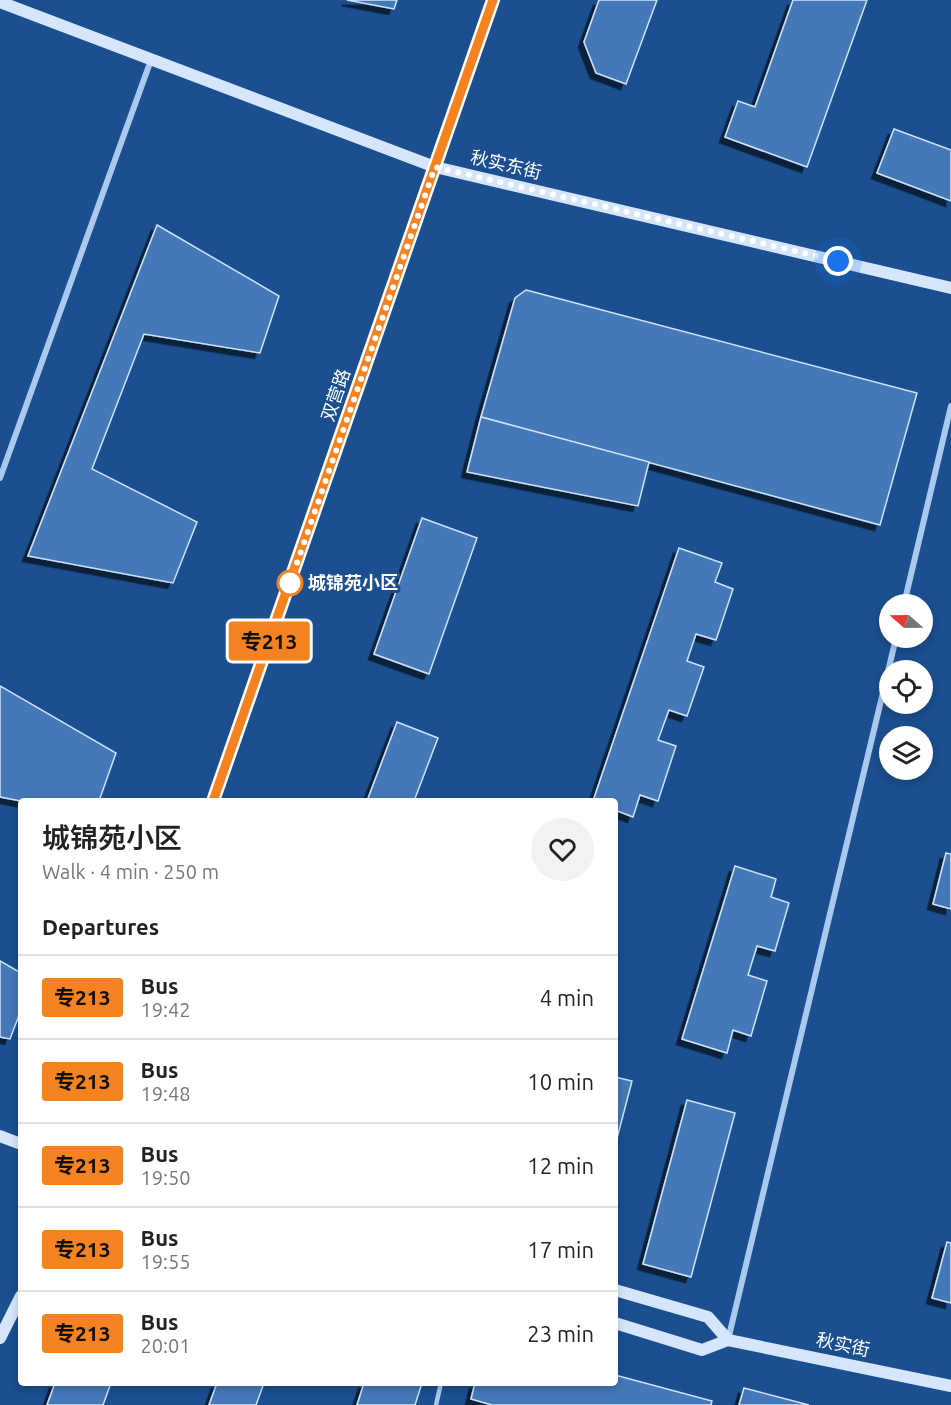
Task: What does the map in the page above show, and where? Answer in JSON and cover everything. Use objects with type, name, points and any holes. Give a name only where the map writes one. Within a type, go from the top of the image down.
[{"type":"street","name":"双营路","points":[[214,798],[493,0]]},
{"type":"street","name":"秋实东街","points":[[0,2],[435,167],[951,288]]},
{"type":"street","points":[[0,478],[152,59]]},
{"type":"street","points":[[906,594],[951,406]]},
{"type":"street","points":[[728,1340],[894,648]]},
{"type":"street","points":[[0,1136],[18,1143]]},
{"type":"street","points":[[618,1291],[708,1317],[728,1340]]},
{"type":"street","points":[[0,1338],[18,1302]]},
{"type":"street","points":[[618,1324],[702,1350],[728,1340]]},
{"type":"street","name":"秋实街","points":[[728,1340],[951,1386]]},
{"type":"lane","points":[[436,1405],[440,1386]]},
{"type":"building","points":[[347,0],[397,0],[394,9]]},
{"type":"building","points":[[599,0],[657,0],[626,84],[596,73],[584,42]]},
{"type":"building","points":[[793,0],[867,0],[807,167],[725,137],[738,101],[755,107]]},
{"type":"building","points":[[894,129],[951,150],[951,201],[877,173]]},
{"type":"building","points":[[157,225],[279,296],[260,353],[144,334],[92,469],[197,522],[173,583],[28,556]]},
{"type":"building","points":[[526,290],[917,393],[880,525],[481,417],[515,298]]},
{"type":"building","points":[[481,417],[649,462],[638,506],[467,472]]},
{"type":"building","points":[[422,518],[477,538],[429,674],[374,654]]},
{"type":"building","points":[[679,548],[722,563],[715,582],[733,589],[716,640],[696,634],[687,661],[704,667],[687,716],[669,710],[658,740],[676,746],[658,801],[640,795],[633,817],[618,811],[618,798],[594,798]]},
{"type":"building","points":[[0,686],[116,753],[100,798],[18,798],[18,800],[0,797]]},
{"type":"building","points":[[397,722],[438,738],[415,798],[368,798]]},
{"type":"building","points":[[946,853],[951,854],[951,909],[933,904]]},
{"type":"building","points":[[735,866],[776,879],[771,897],[789,903],[775,951],[757,946],[748,975],[767,981],[751,1036],[733,1030],[727,1053],[682,1039]]},
{"type":"building","points":[[0,961],[18,971],[18,1018],[10,1039],[0,1037]]},
{"type":"building","points":[[618,1078],[632,1081],[618,1135]]},
{"type":"building","points":[[687,1100],[735,1113],[691,1277],[643,1264]]},
{"type":"building","points":[[947,1242],[951,1243],[951,1303],[932,1298]]},
{"type":"building","points":[[618,1376],[712,1401],[711,1405],[492,1405],[471,1399],[474,1386],[618,1386]]},
{"type":"building","points":[[54,1386],[110,1386],[103,1405],[47,1405]]},
{"type":"building","points":[[216,1386],[263,1386],[256,1405],[209,1405]]},
{"type":"building","points":[[363,1386],[421,1386],[415,1405],[357,1405]]},
{"type":"building","points":[[744,1388],[809,1405],[739,1405]]},
{"type":"bus line","name":"专213","points":[[214,798],[493,0]]},
{"type":"place","name":"城锦苑小区","points":[[290,583]]},
{"type":"route","points":[[290,583],[435,167],[838,261]]}]
